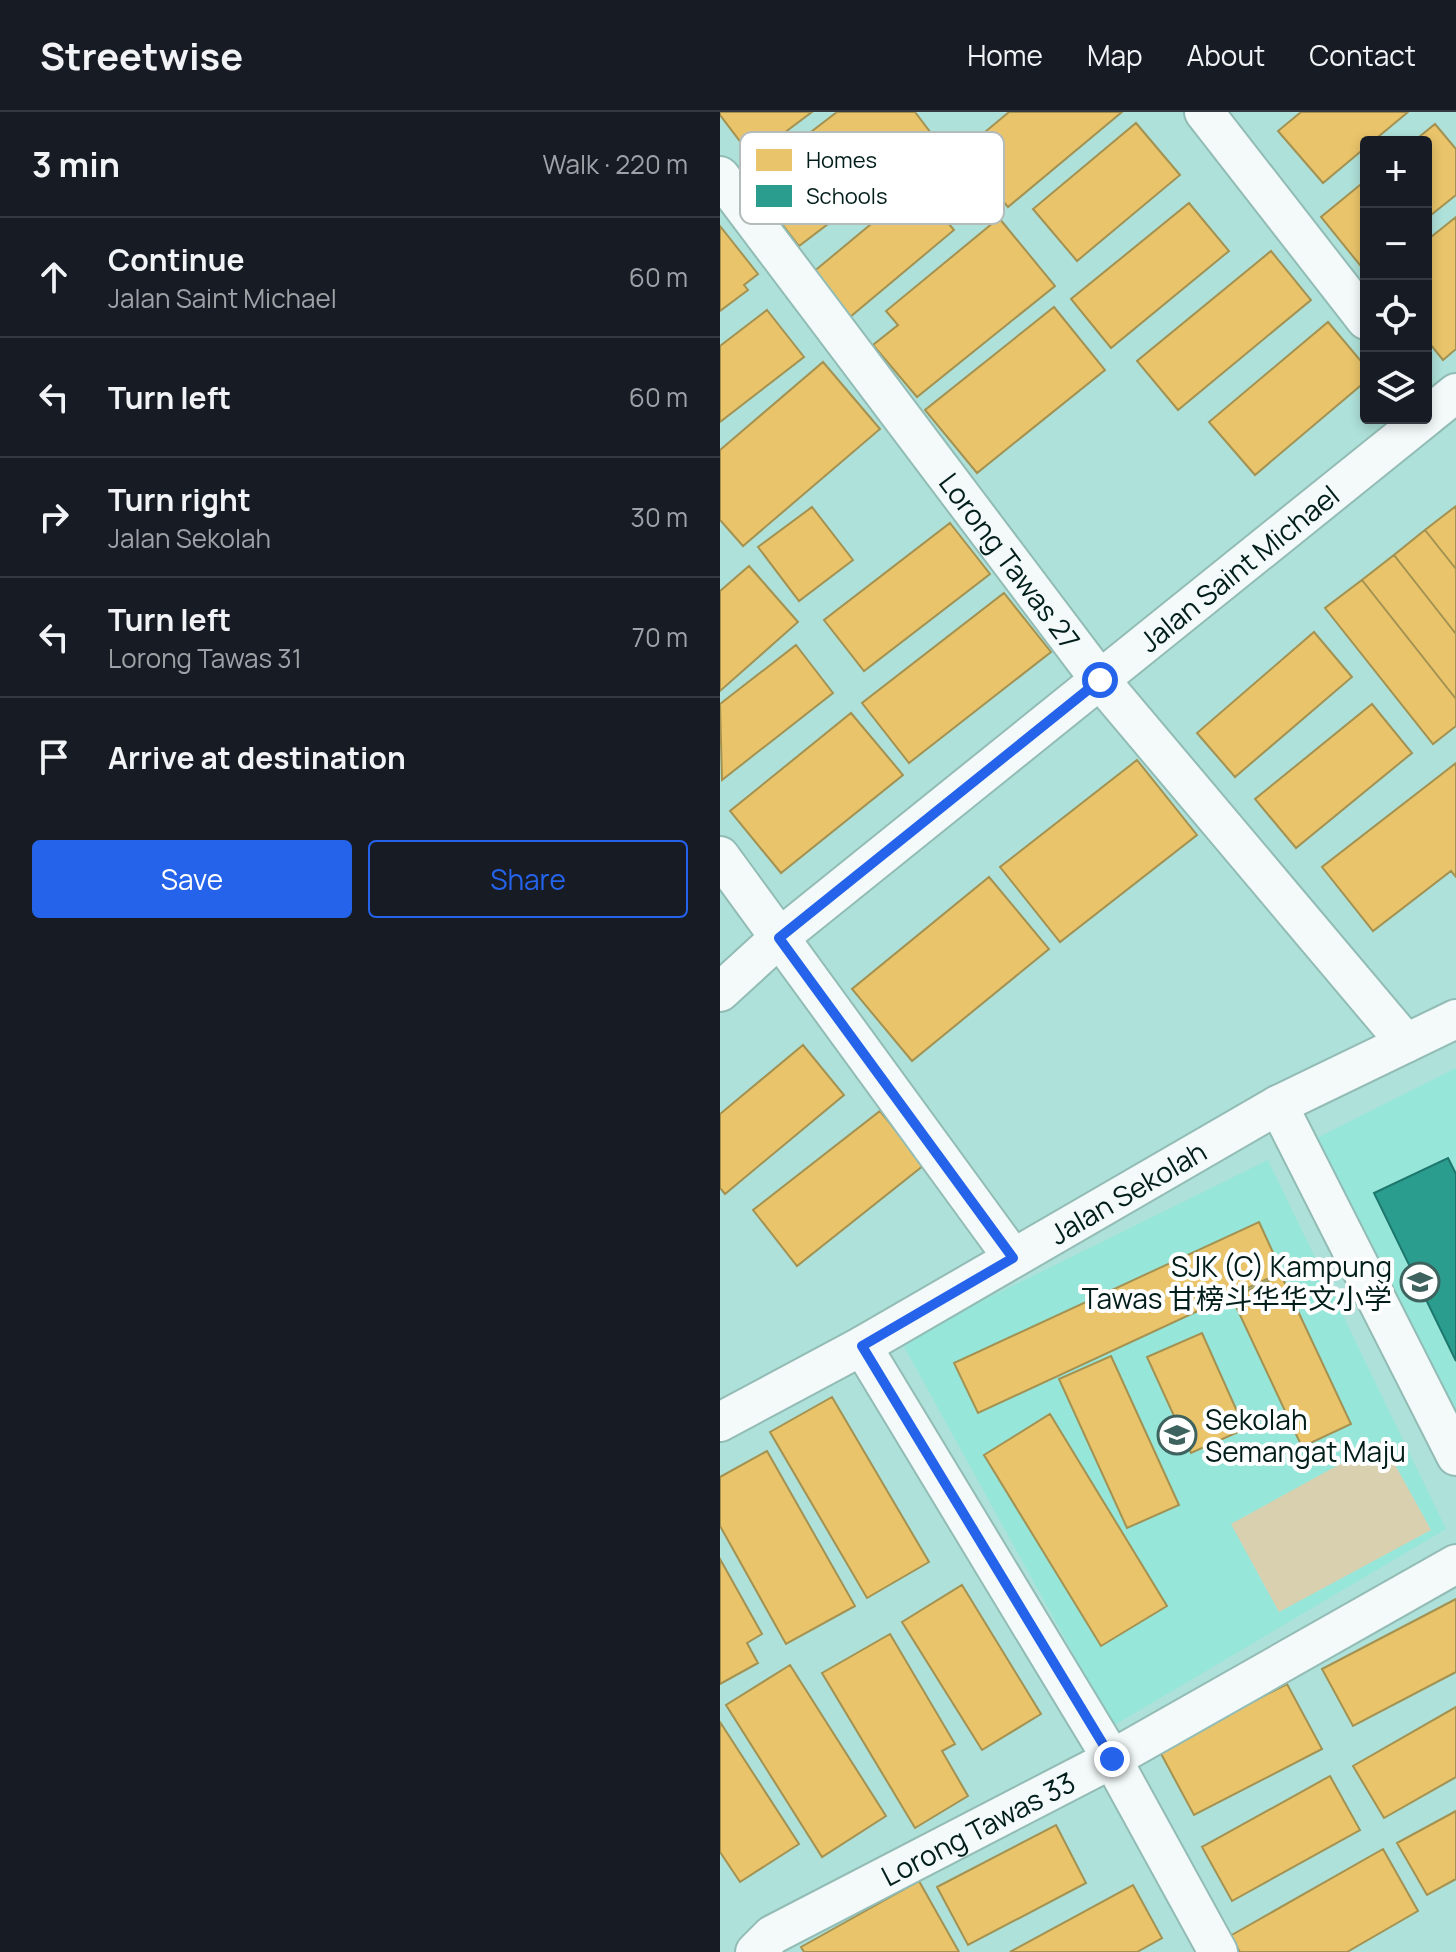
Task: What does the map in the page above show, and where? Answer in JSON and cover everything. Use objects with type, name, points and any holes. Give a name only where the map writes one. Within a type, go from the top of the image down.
[{"type":"street","points":[[1204,112],[1360,312]]},
{"type":"street","name":"Lorong Tawas 27","points":[[720,176],[740,203]]},
{"type":"street","name":"Lorong Tawas 27","points":[[756,224],[1100,680],[1406,1043]]},
{"type":"street","name":"Jalan Saint Michael","points":[[720,992],[779,938],[1434,407]]},
{"type":"street","points":[[720,856],[1013,1258]]},
{"type":"street","name":"Jalan Sekolah","points":[[720,1422],[862,1346],[1278,1105],[1456,1019]]},
{"type":"street","points":[[1278,1105],[1456,1456]]},
{"type":"street","points":[[862,1346],[1112,1759],[1218,1952]]},
{"type":"street","name":"Lorong Tawas 33","points":[[755,1952],[772,1935],[1112,1759],[1456,1564]]},
{"type":"shaded area","name":"SJK (C) Kampung Tawas 甘榜斗华华文小学","points":[[1456,1068],[1456,1425],[1313,1140]]},
{"type":"shaded area","name":"Sekolah Semangat Maju","points":[[1268,1160],[1446,1529],[1113,1726],[901,1341]]},
{"type":"shaded area","points":[[1382,1441],[1431,1530],[1279,1612],[1231,1524]]},
{"type":"building: Homes","points":[[720,112],[812,112],[785,132],[740,132],[740,141]]},
{"type":"building: Homes","points":[[837,112],[915,112],[930,132],[811,132]]},
{"type":"building: Homes","points":[[1009,112],[1122,112],[1008,207],[1004,202],[1004,132],[985,132]]},
{"type":"building: Homes","points":[[1301,112],[1408,112],[1379,136],[1360,136],[1360,152],[1323,183],[1278,131]]},
{"type":"building: Homes","points":[[1136,123],[1180,175],[1077,261],[1033,209]]},
{"type":"building: Homes","points":[[1435,124],[1456,149],[1456,195],[1432,214],[1432,136],[1420,136]]},
{"type":"building: Homes","points":[[1360,185],[1360,265],[1321,217]]},
{"type":"building: Homes","points":[[1189,203],[1229,251],[1111,348],[1071,299]]},
{"type":"building: Homes","points":[[1456,217],[1456,349],[1443,360],[1432,346],[1432,236]]},
{"type":"building: Homes","points":[[782,224],[828,224],[799,246]]},
{"type":"building: Homes","points":[[871,224],[949,224],[954,230],[850,317],[812,273]]},
{"type":"building: Homes","points":[[992,224],[1004,224],[1055,286],[917,397],[873,345],[898,325],[886,311]]},
{"type":"building: Homes","points":[[720,226],[758,274],[744,285],[748,290],[720,311]]},
{"type":"building: Homes","points":[[1271,251],[1311,300],[1178,410],[1137,361]]},
{"type":"building: Homes","points":[[1054,307],[1105,370],[977,473],[925,410]]},
{"type":"building: Homes","points":[[767,310],[804,357],[720,422],[720,346]]},
{"type":"building: Homes","points":[[1328,322],[1360,360],[1360,386],[1255,475],[1209,422]]},
{"type":"building: Homes","points":[[823,362],[880,429],[743,546],[720,520],[720,450]]},
{"type":"building: Homes","points":[[1456,506],[1456,569],[1425,530]]},
{"type":"building: Homes","points":[[812,507],[853,560],[799,601],[758,547]]},
{"type":"building: Homes","points":[[950,523],[990,574],[864,671],[824,620]]},
{"type":"building: Homes","points":[[1425,530],[1456,569],[1456,634],[1394,555]]},
{"type":"building: Homes","points":[[1394,555],[1456,634],[1456,699],[1362,580]]},
{"type":"building: Homes","points":[[749,566],[798,622],[720,691],[720,591]]},
{"type":"building: Homes","points":[[1362,580],[1456,699],[1456,726],[1433,744],[1325,608]]},
{"type":"building: Homes","points":[[1004,593],[1051,652],[909,763],[862,703]]},
{"type":"building: Homes","points":[[1314,632],[1352,677],[1235,777],[1197,733]]},
{"type":"building: Homes","points":[[796,645],[833,693],[722,780],[720,704]]},
{"type":"building: Homes","points":[[1372,704],[1412,753],[1296,848],[1255,799]]},
{"type":"building: Homes","points":[[851,713],[903,775],[781,873],[730,811]]},
{"type":"building: Homes","points":[[1137,760],[1197,835],[1060,942],[1000,867]]},
{"type":"building: Homes","points":[[1456,763],[1456,877],[1451,871],[1373,931],[1322,867]]},
{"type":"building: Homes","points":[[989,877],[1049,949],[912,1061],[852,989]]},
{"type":"building: Homes","points":[[803,1045],[844,1095],[725,1194],[720,1188],[720,1114]]},
{"type":"building: Homes","points":[[880,1111],[924,1165],[797,1266],[753,1210]]},
{"type":"building: Homes","points":[[1259,1222],[1282,1272],[978,1413],[954,1363]]},
{"type":"building: Homes","points":[[1281,1275],[1351,1424],[1302,1447],[1232,1298]]},
{"type":"building: Homes","points":[[1202,1333],[1245,1429],[1191,1453],[1147,1357]]},
{"type":"building: Homes","points":[[1111,1356],[1179,1505],[1127,1528],[1059,1379]]},
{"type":"building: Homes","points":[[832,1397],[929,1562],[867,1598],[770,1432]]},
{"type":"building: Homes","points":[[1050,1414],[1167,1606],[1101,1646],[984,1455]]},
{"type":"building: Homes","points":[[767,1451],[855,1606],[786,1644],[720,1526],[720,1477]]},
{"type":"building: Homes","points":[[720,1559],[762,1634],[747,1643],[758,1663],[720,1684]]},
{"type":"building: Homes","points":[[962,1585],[1041,1714],[982,1750],[902,1622]]},
{"type":"building: Homes","points":[[1456,1599],[1456,1672],[1353,1726],[1322,1669]]},
{"type":"building: Homes","points":[[890,1634],[955,1744],[942,1751],[968,1796],[915,1828],[822,1673]]},
{"type":"building: Homes","points":[[790,1665],[886,1816],[822,1857],[726,1705]]},
{"type":"building: Homes","points":[[1287,1684],[1322,1749],[1194,1815],[1159,1750]]},
{"type":"building: Homes","points":[[1456,1707],[1456,1777],[1384,1818],[1353,1766]]},
{"type":"building: Homes","points":[[720,1722],[799,1844],[740,1882],[720,1852]]},
{"type":"building: Homes","points":[[1330,1776],[1360,1830],[1232,1901],[1202,1847]]},
{"type":"building: Homes","points":[[1456,1811],[1456,1879],[1427,1895],[1397,1843]]},
{"type":"building: Homes","points":[[1056,1825],[1086,1883],[968,1945],[937,1887]]},
{"type":"building: Homes","points":[[1383,1849],[1418,1911],[1347,1952],[1240,1952],[1230,1936]]},
{"type":"building: Homes","points":[[919,1881],[959,1952],[804,1952],[801,1947]]},
{"type":"building: Homes","points":[[1133,1885],[1162,1938],[1137,1952],[1010,1952]]},
{"type":"building: Schools","points":[[1448,1158],[1456,1174],[1456,1361],[1374,1193]]},
{"type":"place","name":"SJK (C) Kampung Tawas 甘榜斗华华文小学","points":[[1420,1282]]},
{"type":"place","name":"Sekolah Semangat Maju","points":[[1177,1435]]},
{"type":"route","points":[[1100,680],[779,938],[1013,1258],[862,1346],[1112,1759]]}]
